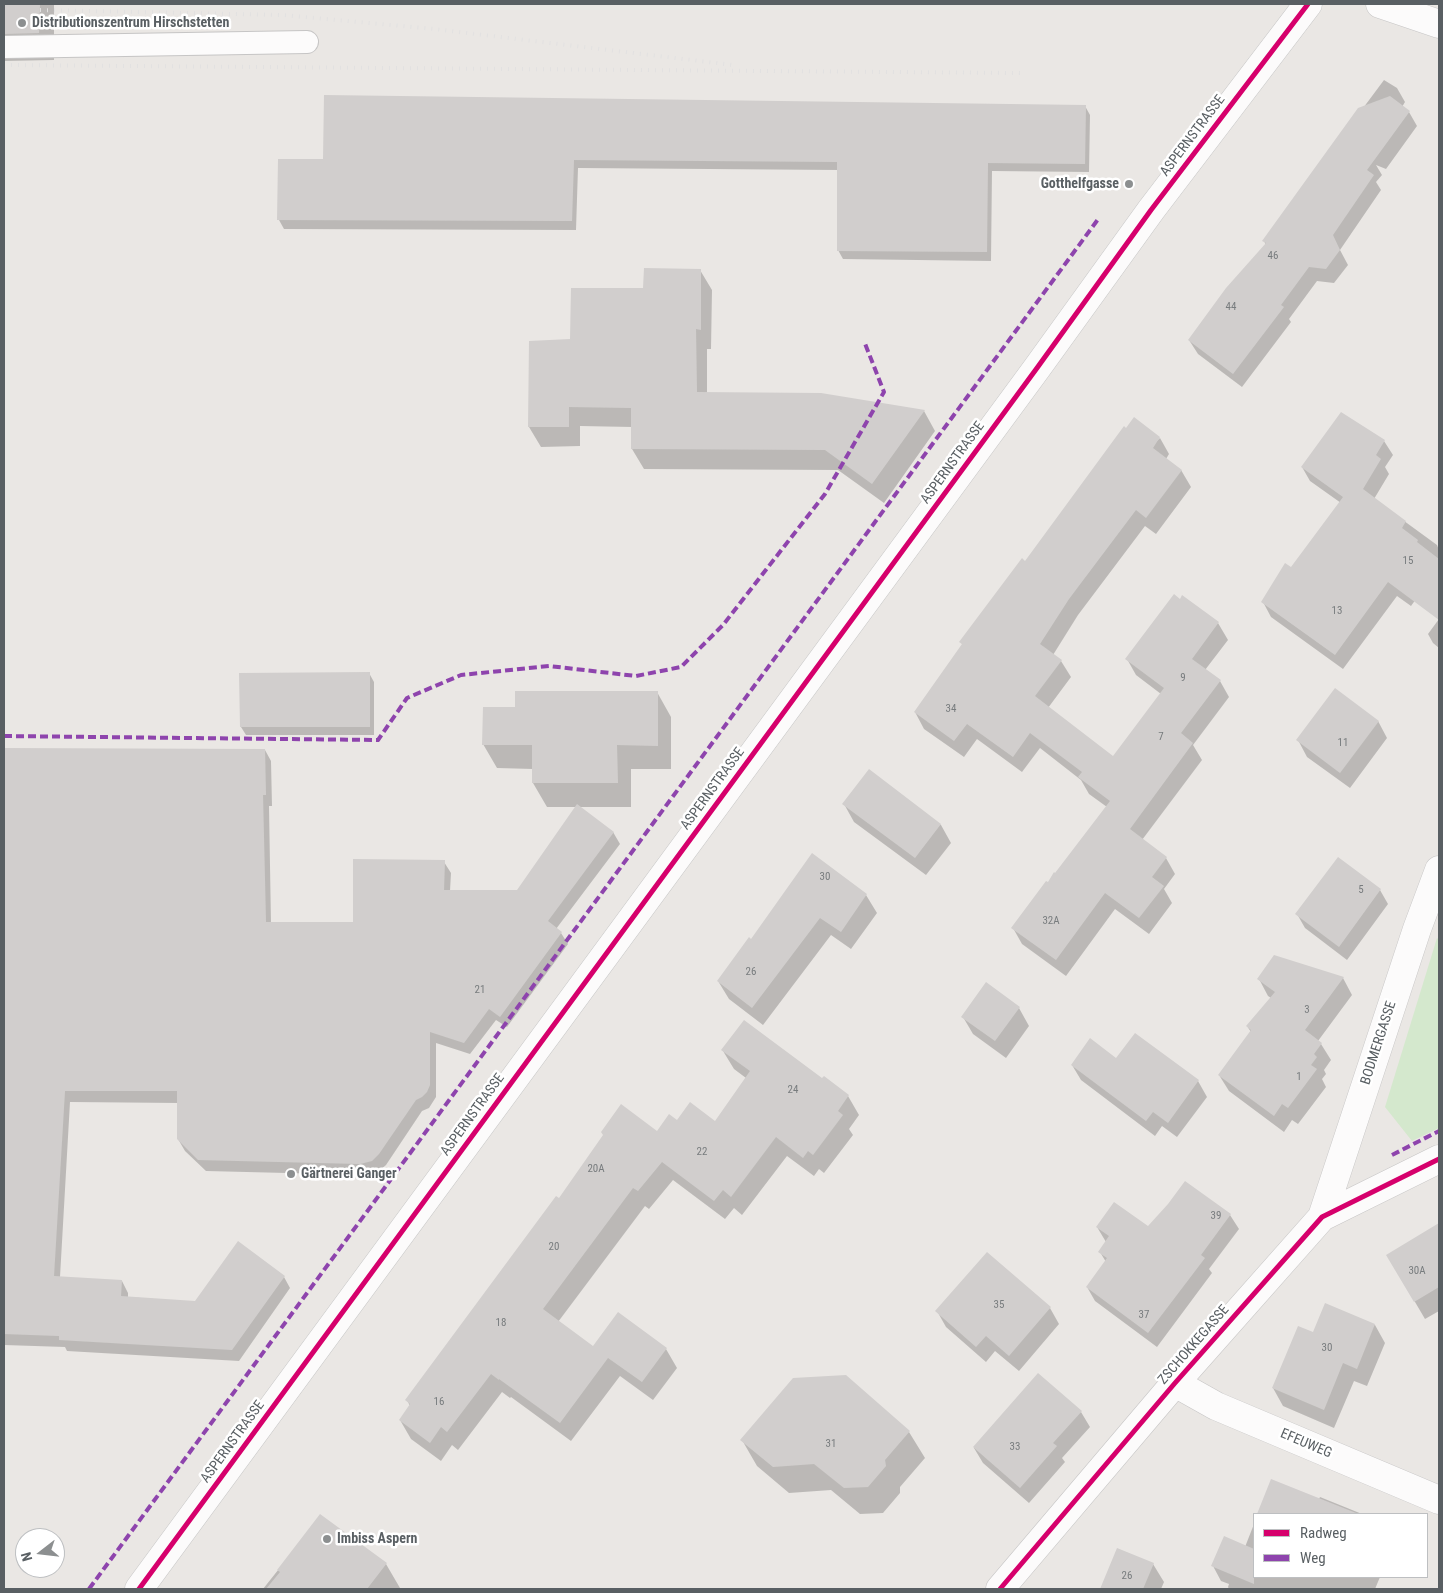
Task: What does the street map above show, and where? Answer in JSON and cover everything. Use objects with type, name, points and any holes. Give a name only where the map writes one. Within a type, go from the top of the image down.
[{"type":"main road","name":"ASPERNSTRASSE","points":[[139,1589],[1151,210],[1308,4]]},
{"type":"main road","points":[[1380,4],[1439,24]]},
{"type":"main road","name":"BODMERGASSE","points":[[1322,1216],[1417,929],[1439,870]]},
{"type":"main road","name":"ZSCHOKKEGASSE","points":[[1000,1589],[1175,1383],[1322,1216],[1439,1159]]},
{"type":"main road","name":"EFEUWEG","points":[[1175,1383],[1216,1406],[1439,1500]]},
{"type":"lane","points":[[4,47],[306,42]]},
{"type":"green space","points":[[1437,938],[1439,940],[1439,1128],[1412,1141],[1385,1107]]},
{"type":"building","name":"Distributionszentrum Hirschstetten","points":[[4,4],[40,4],[39,33],[4,34]]},
{"type":"building","points":[[324,95],[1086,105],[1085,164],[988,163],[987,252],[837,251],[837,162],[574,160],[572,221],[277,220],[278,159],[323,159]]},
{"type":"building","points":[[1390,96],[1410,111],[1367,170],[1374,175],[1333,235],[1340,250],[1326,269],[1309,267],[1281,305],[1284,307],[1233,374],[1188,340],[1226,288],[1266,243],[1262,241],[1358,108]]},
{"type":"building","points":[[644,268],[701,269],[701,330],[696,329],[697,392],[821,393],[925,410],[872,484],[825,450],[631,449],[631,408],[569,407],[569,427],[528,427],[529,341],[570,339],[571,288],[643,288]]},
{"type":"building","points":[[1341,412],[1385,440],[1376,455],[1381,459],[1363,489],[1406,521],[1402,528],[1439,559],[1439,620],[1388,582],[1335,655],[1261,602],[1285,563],[1291,567],[1343,497],[1301,467]]},
{"type":"building","points":[[1134,417],[1160,437],[1153,448],[1182,470],[1146,518],[1136,510],[1069,599],[1040,644],[1062,660],[1035,696],[1113,756],[1164,688],[1125,659],[1174,594],[1180,599],[1182,595],[1219,622],[1192,659],[1221,680],[1181,733],[1193,743],[1130,829],[1167,857],[1152,877],[1164,886],[1139,918],[1105,893],[1056,960],[1011,928],[1110,801],[1078,777],[1082,772],[1030,733],[1013,757],[967,724],[954,741],[914,712],[962,644],[959,642],[1022,558],[1025,561],[1124,426],[1126,428]]},
{"type":"building","points":[[370,672],[370,727],[240,727],[239,673]]},
{"type":"building","points":[[1335,688],[1379,721],[1340,773],[1296,740]]},
{"type":"building","points":[[515,691],[658,691],[658,746],[617,745],[618,783],[532,783],[532,745],[482,745],[483,707],[515,707]]},
{"type":"building","points":[[4,748],[265,749],[266,795],[263,795],[266,922],[353,922],[353,859],[445,860],[444,890],[517,890],[577,804],[614,832],[548,921],[562,932],[500,1017],[489,1009],[464,1043],[430,1032],[430,1085],[427,1092],[416,1100],[379,1154],[372,1161],[360,1164],[198,1160],[177,1139],[177,1091],[65,1091],[54,1276],[122,1280],[121,1296],[195,1301],[238,1241],[285,1276],[232,1350],[59,1340],[59,1336],[4,1334]]},
{"type":"building","points":[[869,769],[941,824],[915,858],[842,804]]},
{"type":"building","points":[[812,853],[867,894],[841,932],[820,918],[752,1008],[717,981],[749,937],[751,939]]},
{"type":"building","points":[[1338,857],[1381,889],[1339,947],[1295,914]]},
{"type":"building","points":[[1274,955],[1344,977],[1305,1030],[1322,1043],[1314,1054],[1317,1057],[1311,1065],[1317,1069],[1288,1108],[1282,1104],[1274,1116],[1218,1075],[1251,1030],[1246,1026],[1275,992],[1257,979]]},
{"type":"building","points":[[986,982],[1020,1007],[995,1041],[961,1017]]},
{"type":"building","points":[[744,1020],[822,1078],[824,1076],[849,1095],[838,1111],[843,1115],[813,1155],[808,1151],[803,1158],[776,1137],[731,1197],[723,1190],[714,1201],[662,1162],[638,1191],[633,1188],[543,1309],[593,1346],[618,1312],[667,1348],[642,1382],[608,1358],[560,1423],[491,1374],[447,1432],[441,1427],[430,1443],[399,1420],[410,1404],[405,1400],[556,1196],[559,1198],[603,1135],[601,1132],[621,1104],[657,1131],[669,1114],[677,1120],[690,1102],[715,1121],[750,1071],[721,1050]]},
{"type":"building","points":[[1135,1033],[1199,1080],[1168,1123],[1153,1112],[1146,1121],[1071,1065],[1090,1038],[1116,1058]]},
{"type":"building","points":[[1185,1181],[1231,1214],[1201,1255],[1205,1258],[1148,1333],[1086,1287],[1107,1258],[1098,1252],[1109,1236],[1096,1227],[1114,1202],[1148,1226]]},
{"type":"building","points":[[1439,1223],[1439,1287],[1414,1302],[1386,1255]]},
{"type":"building","points":[[987,1252],[1051,1307],[1009,1356],[986,1336],[976,1347],[935,1311]]},
{"type":"building","points":[[1325,1303],[1375,1324],[1357,1369],[1343,1363],[1324,1410],[1272,1388],[1298,1326],[1313,1332]]},
{"type":"building","points":[[1038,1373],[1082,1411],[1053,1443],[1057,1446],[1020,1488],[973,1447]]},
{"type":"building","points":[[846,1375],[910,1431],[885,1460],[886,1466],[868,1487],[844,1488],[814,1464],[773,1467],[740,1440],[793,1378]]},
{"type":"building","points":[[1271,1479],[1356,1513],[1257,1513]]},
{"type":"building","name":"Imbiss Aspern","points":[[320,1514],[387,1563],[367,1589],[266,1589],[280,1572],[277,1570]]},
{"type":"building","points":[[1224,1536],[1253,1549],[1254,1584],[1211,1566]]},
{"type":"building","points":[[1117,1548],[1154,1563],[1143,1589],[1100,1589]]},
{"type":"railway","points":[[40,10],[283,15],[434,29],[733,65]]},
{"type":"railway","points":[[4,65],[1020,73]]},
{"type":"marked path","points":[[89,1589],[1099,218]]},
{"type":"marked path","points":[[4,736],[378,740],[407,698],[461,675],[549,666],[636,676],[681,667],[723,625],[825,494],[884,392],[864,341]]},
{"type":"marked path","points":[[1392,1155],[1439,1131]]},
{"type":"cycle path","points":[[139,1589],[1037,368],[1151,210],[1308,4]]},
{"type":"cycle path","points":[[1000,1589],[1175,1383],[1322,1217],[1439,1159]]},
{"type":"place","name":"Distributionszentrum Hirschstetten","points":[[22,23]]},
{"type":"place","name":"Gotthelfgasse","points":[[1129,184]]},
{"type":"place","name":"Gärtnerei Ganger","points":[[291,1174]]},
{"type":"place","name":"Imbiss Aspern","points":[[327,1539]]}]
